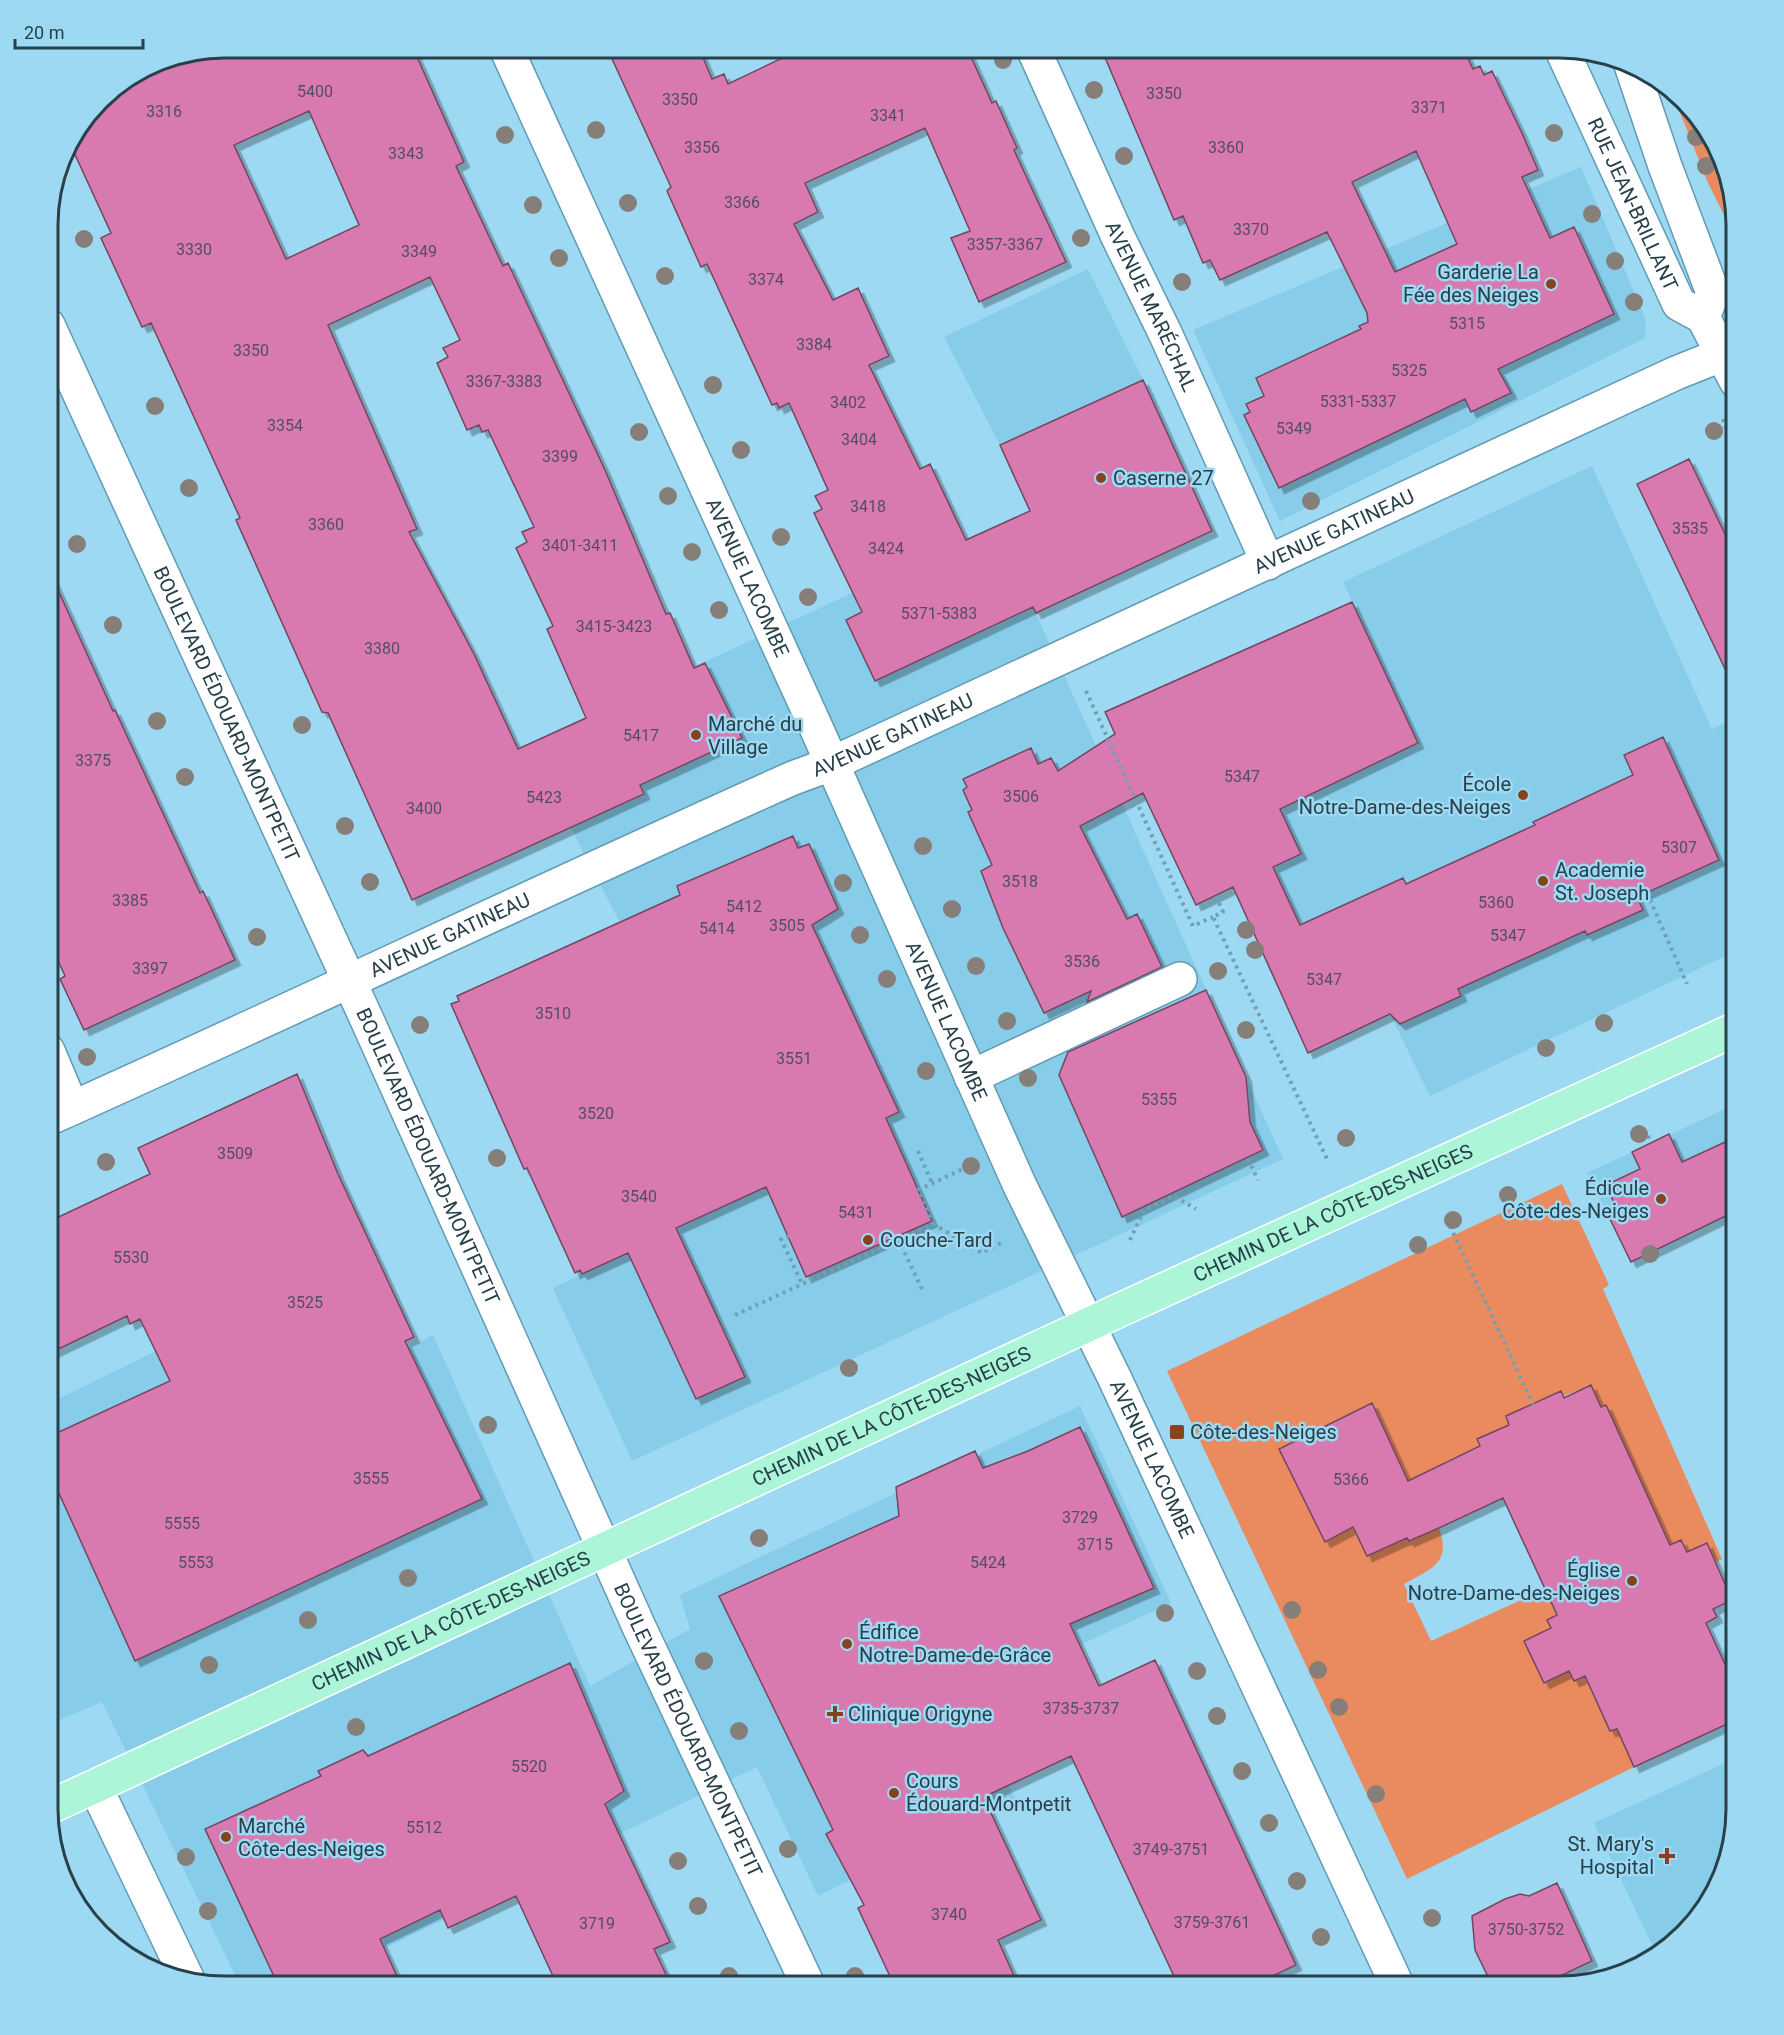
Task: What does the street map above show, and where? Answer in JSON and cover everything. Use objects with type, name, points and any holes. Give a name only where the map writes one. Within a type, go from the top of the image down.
[{"type":"main road","name":"CHEMIN DE LA CÔTE-DES-NEIGES","points":[[58,1803],[1090,1325],[1725,1034]]},
{"type":"street","name":"AVENUE LACOMBE","points":[[511,58],[1062,1275],[1090,1325],[1393,1976]]},
{"type":"street","name":"AVENUE MARÉCHAL","points":[[1038,59],[1118,237],[1166,335],[1268,563]]},
{"type":"street","name":"RUE JEAN-BRILLANT","points":[[1566,59],[1679,303],[1703,317]]},
{"type":"street","points":[[1634,77],[1713,293],[1703,317],[1725,352]]},
{"type":"street","name":"BOULEVARD ÉDOUARD-MONTPETIT","points":[[59,349],[349,982],[605,1551],[804,1976]]},
{"type":"street","name":"AVENUE GATINEAU","points":[[60,1113],[349,982],[520,900],[783,783],[831,764],[1676,374],[1725,363]]},
{"type":"street","points":[[971,1077],[1180,980]]},
{"type":"street","points":[[95,1786],[184,1971]]},
{"type":"path","points":[[1721,412],[1725,425]]},
{"type":"path","points":[[1086,691],[1193,926],[1223,912],[1215,896]]},
{"type":"path","points":[[1647,893],[1687,984]]},
{"type":"path","points":[[1213,917],[1328,1161]]},
{"type":"path","points":[[1648,1136],[1651,1142]]},
{"type":"path","points":[[918,1150],[932,1183]]},
{"type":"path","points":[[1248,1159],[1258,1180]]},
{"type":"path","points":[[967,1167],[918,1190],[933,1224],[982,1253],[1001,1244]]},
{"type":"path","points":[[1130,1240],[1144,1210],[1174,1196],[1196,1209]]},
{"type":"path","points":[[735,1315],[871,1250],[933,1224]]},
{"type":"path","points":[[1450,1226],[1533,1404]]},
{"type":"path","points":[[789,1236],[781,1239],[802,1284]]},
{"type":"path","points":[[898,1239],[922,1289]]},
{"type":"shaded area","points":[[1679,110],[1691,124],[1713,161],[1722,193],[1725,216],[1708,183]]},
{"type":"shaded area","points":[[1581,167],[1646,320],[1645,338],[1280,521],[1193,330]]},
{"type":"shaded area","points":[[1088,269],[1143,380],[1000,445],[944,337]]},
{"type":"shaded area","name":"École Notre-Dame-des-Neiges","points":[[1592,466],[1712,729],[1725,723],[1725,956],[1430,1096],[1390,1014],[1309,944],[1273,867],[1280,809],[1418,743],[1343,582]]},
{"type":"shaded area","points":[[927,558],[1033,607],[1283,1159],[632,1461],[553,1288],[758,1190],[571,828],[519,852],[484,777],[544,737]]},
{"type":"shaded area","name":"Édicule Côte-des-Neiges","points":[[1725,1109],[1725,1215],[1631,1262],[1587,1173]]},
{"type":"shaded area","points":[[1562,1184],[1609,1285],[1603,1289],[1722,1559],[1716,1562],[1707,1543],[1687,1552],[1681,1540],[1670,1545],[1606,1405],[1601,1407],[1591,1385],[1506,1416],[1509,1425],[1477,1439],[1480,1446],[1445,1462],[1448,1471],[1411,1488],[1280,1449],[1325,1542],[1353,1527],[1368,1556],[1407,1538],[1409,1541],[1439,1528],[1443,1549],[1441,1557],[1430,1569],[1404,1584],[1431,1641],[1545,1589],[1556,1615],[1548,1620],[1551,1628],[1524,1641],[1544,1683],[1569,1671],[1574,1681],[1585,1676],[1610,1731],[1617,1729],[1634,1767],[1407,1879],[1167,1371]]},
{"type":"shaded area","points":[[203,1328],[373,1367],[433,1335],[590,1686],[690,1629],[680,1595],[1080,1406],[1171,1603],[969,1696],[1015,1799],[818,1896],[757,1767],[328,1976],[236,1976],[102,1702],[58,1721],[58,1399]]},
{"type":"shaded area","name":"St. Mary's Hospital","points":[[1725,1763],[1724,1832],[1717,1863],[1708,1884],[1684,1920],[1653,1947],[1594,1823]]},
{"type":"building","points":[[225,58],[418,58],[464,162],[456,166],[503,266],[508,263],[605,470],[666,614],[670,613],[694,668],[705,663],[742,738],[640,785],[644,794],[412,900],[328,713],[322,712],[236,520],[240,518],[151,323],[142,327],[101,238],[111,233],[75,154],[107,107],[151,76],[182,64]],"holes":[[[309,111],[359,225],[286,259],[234,145]],[[430,277],[460,340],[443,348],[448,357],[437,363],[467,430],[479,425],[482,432],[488,430],[534,527],[522,532],[527,542],[516,548],[553,626],[547,629],[586,718],[518,749],[474,654],[409,532],[417,529],[328,325]]]},
{"type":"building","points":[[612,58],[703,58],[712,79],[724,74],[728,84],[781,58],[972,59],[992,103],[996,101],[1017,148],[1014,150],[1066,262],[979,302],[951,238],[970,231],[925,128],[805,183],[818,212],[794,224],[833,300],[858,288],[889,356],[869,365],[920,469],[930,464],[966,540],[1030,511],[1000,445],[1143,380],[1212,531],[1036,613],[1033,607],[875,681],[846,620],[862,612],[814,513],[822,509],[815,496],[828,490],[789,403],[779,408],[777,403],[772,405],[707,264],[701,267],[667,191],[671,187]]},
{"type":"building","points":[[1106,59],[1468,59],[1473,69],[1480,66],[1484,75],[1492,71],[1521,131],[1538,170],[1522,177],[1550,238],[1574,227],[1614,314],[1498,369],[1511,393],[1471,412],[1465,399],[1279,488],[1244,415],[1250,412],[1246,404],[1264,396],[1256,378],[1361,329],[1359,326],[1368,322],[1367,313],[1327,232],[1220,280],[1210,260],[1203,263],[1183,216],[1174,220]],"holes":[[[1416,151],[1457,244],[1395,272],[1352,182]]]},
{"type":"building","points":[[1689,459],[1725,534],[1725,669],[1637,484]]},
{"type":"building","points":[[59,592],[200,893],[203,891],[235,960],[84,1030],[60,979],[65,976],[59,962]]},
{"type":"building","points":[[1352,602],[1418,743],[1280,809],[1301,854],[1273,867],[1300,925],[1403,878],[1406,884],[1535,825],[1533,822],[1633,775],[1624,755],[1663,737],[1719,860],[1637,897],[1643,910],[1587,935],[1585,931],[1458,989],[1461,996],[1400,1024],[1390,1014],[1308,1053],[1233,887],[1196,905],[1143,793],[1080,826],[1127,919],[1137,914],[1162,967],[1087,1002],[1091,991],[1044,1013],[1003,928],[981,871],[992,865],[968,812],[972,810],[963,790],[967,787],[963,779],[1031,748],[1038,764],[1051,758],[1058,771],[1115,734],[1105,712]]},
{"type":"building","points":[[793,836],[798,848],[809,844],[838,909],[812,925],[899,1112],[886,1118],[932,1221],[806,1277],[766,1187],[676,1228],[745,1377],[696,1399],[628,1253],[582,1274],[580,1270],[575,1273],[527,1168],[524,1169],[451,1004],[459,1001],[457,996],[680,895],[677,886]]},
{"type":"building","points":[[1206,990],[1246,1077],[1250,1122],[1263,1150],[1122,1217],[1059,1075],[1068,1052]]},
{"type":"building","points":[[297,1074],[338,1174],[414,1337],[405,1341],[482,1499],[135,1661],[58,1492],[58,1432],[170,1381],[140,1319],[130,1324],[127,1316],[58,1349],[58,1217],[150,1174],[138,1148]]},
{"type":"building","name":"Édicule Côte-des-Neiges","points":[[1669,1134],[1682,1162],[1725,1142],[1725,1216],[1631,1262],[1609,1217],[1618,1212],[1606,1185],[1640,1169],[1632,1152]]},
{"type":"building","name":"Église Notre-Dame-des-Neiges","points":[[1591,1385],[1601,1407],[1606,1405],[1670,1545],[1681,1540],[1687,1552],[1707,1543],[1725,1584],[1725,1603],[1713,1609],[1717,1617],[1706,1623],[1725,1664],[1725,1725],[1634,1767],[1617,1729],[1610,1731],[1585,1676],[1574,1681],[1569,1671],[1544,1683],[1524,1641],[1551,1628],[1547,1620],[1557,1615],[1503,1498],[1409,1541],[1407,1538],[1367,1556],[1353,1527],[1325,1542],[1279,1449],[1372,1403],[1408,1481],[1480,1446],[1477,1439],[1509,1425],[1506,1416],[1561,1391],[1564,1398]]},
{"type":"building","points":[[1080,1427],[1154,1588],[1070,1624],[1099,1686],[1155,1660],[1296,1965],[1273,1976],[1174,1976],[1071,1756],[988,1795],[989,1798],[985,1800],[1041,1920],[998,1940],[1014,1976],[890,1976],[858,1908],[864,1905],[826,1834],[833,1830],[719,1596],[899,1516],[896,1487],[975,1451],[983,1468],[1028,1451]]},
{"type":"building","points":[[570,1663],[624,1791],[605,1804],[670,1942],[654,1949],[667,1976],[553,1976],[516,1896],[448,1928],[440,1910],[380,1939],[397,1976],[274,1976],[205,1829],[321,1776],[318,1771],[363,1750],[368,1756]]},
{"type":"building","points":[[1557,1883],[1592,1961],[1560,1976],[1488,1976],[1475,1950],[1472,1916],[1505,1899],[1520,1894],[1529,1896]]},
{"type":"place","name":"Garderie La Fée des Neiges","points":[[1551,284]]},
{"type":"place","name":"Caserne 27","points":[[1101,478]]},
{"type":"place","name":"Marché du Village","points":[[696,735]]},
{"type":"place","name":"École Notre-Dame-des-Neiges","points":[[1523,795]]},
{"type":"place","name":"Academie St. Joseph","points":[[1543,881]]},
{"type":"place","name":"Édicule Côte-des-Neiges","points":[[1661,1199]]},
{"type":"place","name":"Couche-Tard","points":[[868,1240]]},
{"type":"place","name":"Côte-des-Neiges","points":[[1177,1432]]},
{"type":"place","name":"Église Notre-Dame-des-Neiges","points":[[1632,1581]]},
{"type":"place","name":"Édifice Notre-Dame-de-Grâce","points":[[847,1644]]},
{"type":"place","name":"Clinique Origyne","points":[[835,1714]]},
{"type":"place","name":"Cours Édouard-Montpetit","points":[[894,1793]]},
{"type":"place","name":"Marché Côte-des-Neiges","points":[[226,1837]]},
{"type":"place","name":"St. Mary's Hospital","points":[[1667,1856]]}]
